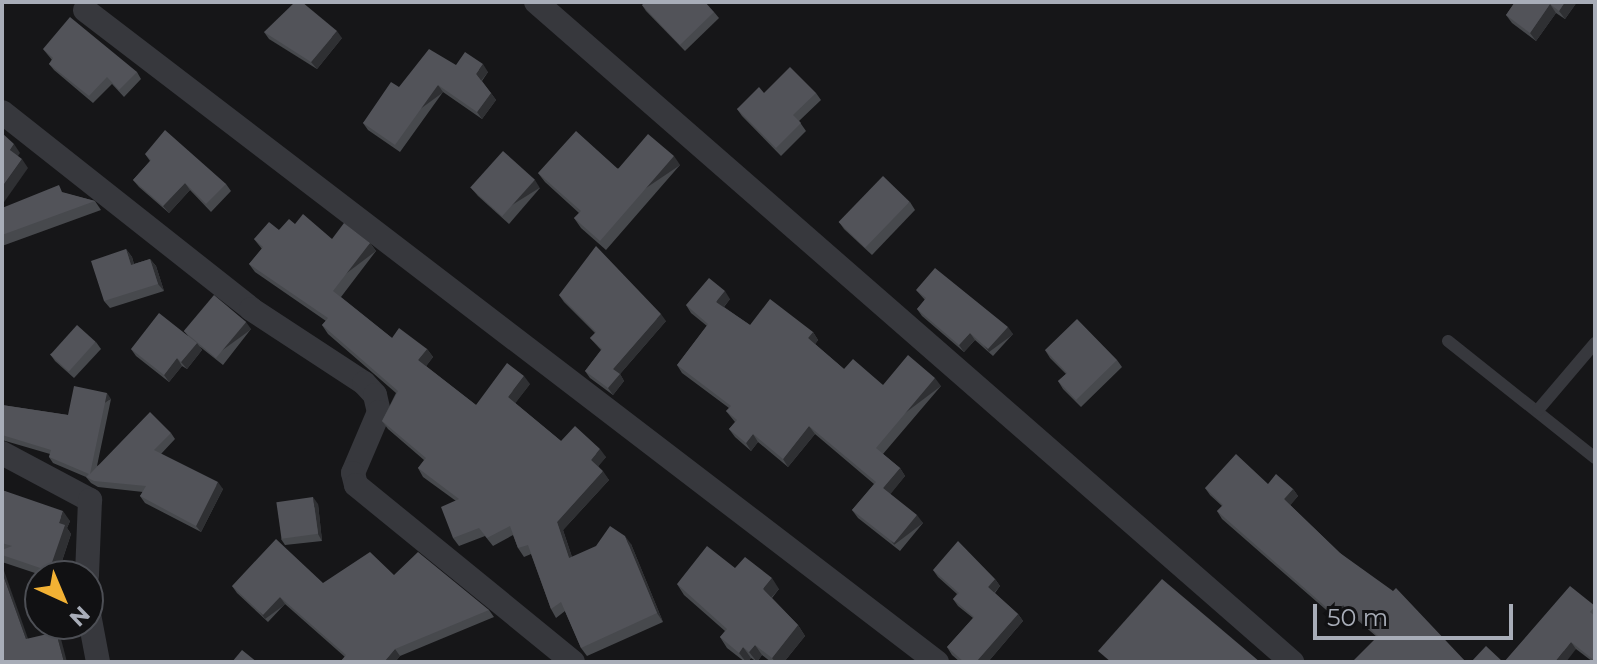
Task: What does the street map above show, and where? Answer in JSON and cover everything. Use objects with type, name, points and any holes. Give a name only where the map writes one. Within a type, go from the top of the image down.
[{"type":"street","points":[[536,2],[1292,662]]},
{"type":"street","points":[[85,10],[937,662]]},
{"type":"street","points":[[2,112],[251,309],[364,383],[375,395],[379,412],[353,473],[356,485],[573,662]]},
{"type":"street","points":[[2,453],[90,500],[88,560]]},
{"type":"street","points":[[94,640],[98,662]]},
{"type":"lane","points":[[1448,341],[1595,458]]},
{"type":"lane","points":[[1538,410],[1595,343]]},
{"type":"building","points":[[295,2],[302,2],[337,31],[311,62],[264,32]]},
{"type":"building","points":[[645,2],[705,2],[714,12],[680,45],[642,5]]},
{"type":"building","points":[[1515,2],[1565,2],[1559,11],[1550,4],[1530,33],[1506,15]]},
{"type":"building","points":[[70,17],[137,72],[119,90],[107,77],[89,96],[49,64],[53,58],[43,49]]},
{"type":"building","points":[[429,49],[456,65],[465,52],[483,64],[476,74],[491,93],[477,112],[438,85],[395,145],[363,123],[391,82],[399,87]]},
{"type":"building","points":[[790,67],[816,93],[793,115],[801,123],[776,148],[737,109],[759,87],[764,93]]},
{"type":"building","points":[[165,130],[226,184],[206,204],[185,183],[163,206],[133,180],[151,160],[145,154]]},
{"type":"building","points":[[576,131],[618,169],[648,134],[674,156],[600,241],[574,218],[581,211],[538,173]]},
{"type":"building","points":[[2,133],[14,144],[10,150],[22,159],[2,187]]},
{"type":"building","points":[[503,151],[535,180],[502,216],[470,187]]},
{"type":"building","points":[[883,176],[910,202],[865,248],[839,222]]},
{"type":"building","points":[[59,185],[62,192],[95,201],[2,235],[2,208]]},
{"type":"building","points":[[303,214],[332,239],[344,223],[370,243],[333,291],[392,338],[399,328],[427,349],[418,360],[476,405],[507,363],[524,376],[508,397],[561,441],[575,426],[600,449],[591,460],[603,471],[557,522],[569,558],[596,546],[610,526],[625,536],[657,613],[581,648],[561,602],[551,609],[528,545],[518,548],[510,526],[487,538],[479,528],[453,538],[441,507],[459,499],[418,468],[426,458],[382,421],[398,391],[322,325],[328,318],[249,264],[263,247],[254,239],[269,222],[279,230],[289,219],[295,224]]},
{"type":"building","points":[[596,246],[661,314],[613,369],[620,374],[608,388],[585,371],[602,349],[590,338],[596,332],[559,295]]},
{"type":"building","points":[[126,249],[131,265],[150,259],[158,284],[104,301],[91,261]]},
{"type":"building","points":[[935,268],[1008,327],[988,349],[970,333],[959,345],[917,309],[926,298],[916,290]]},
{"type":"building","points":[[709,278],[725,291],[716,302],[750,325],[770,299],[813,332],[808,338],[844,369],[853,359],[883,385],[908,355],[935,378],[876,448],[900,468],[883,488],[917,515],[894,543],[852,510],[876,482],[809,426],[783,459],[753,434],[746,443],[729,429],[737,420],[726,411],[731,406],[677,365],[708,324],[686,305]]},
{"type":"building","points":[[214,295],[246,322],[216,358],[184,331]]},
{"type":"building","points":[[159,313],[197,343],[181,362],[177,358],[164,375],[131,349]]},
{"type":"building","points":[[1077,319],[1117,360],[1076,400],[1058,381],[1067,373],[1045,350]]},
{"type":"building","points":[[77,325],[96,342],[69,371],[50,355]]},
{"type":"building","points":[[74,386],[107,393],[90,474],[150,412],[171,433],[154,450],[218,482],[196,526],[140,496],[146,486],[94,481],[86,477],[89,474],[49,457],[51,450],[2,435],[2,405],[68,415]]},
{"type":"building","points":[[1236,454],[1268,484],[1276,474],[1293,489],[1284,499],[1340,553],[1393,591],[1396,588],[1466,662],[1352,662],[1378,636],[1343,605],[1335,615],[1217,511],[1223,505],[1205,488]]},
{"type":"building","points":[[2,490],[63,511],[59,523],[65,525],[53,560],[24,560],[24,562],[2,555],[2,550],[12,546],[2,543]]},
{"type":"building","points":[[313,497],[318,534],[282,539],[276,502]]},
{"type":"building","points":[[276,539],[323,583],[370,552],[394,575],[418,552],[489,610],[395,649],[384,662],[340,662],[346,655],[280,597],[263,615],[232,586]]},
{"type":"building","points":[[958,541],[995,579],[988,587],[1018,614],[976,662],[964,662],[947,647],[974,617],[953,599],[959,593],[933,570]]},
{"type":"building","points":[[707,546],[735,568],[745,557],[772,578],[763,589],[798,625],[772,658],[755,645],[749,652],[743,647],[739,653],[720,637],[727,629],[677,584]]},
{"type":"building","points":[[2,572],[24,640],[58,640],[64,662],[2,662]]},
{"type":"building","points":[[1162,579],[1260,662],[1111,662],[1098,651]]},
{"type":"building","points":[[1570,586],[1595,606],[1590,612],[1595,616],[1595,661],[1571,642],[1555,662],[1504,662]]},
{"type":"building","points":[[1486,646],[1503,662],[1471,662]]},
{"type":"building","points":[[242,650],[257,662],[232,662]]}]
